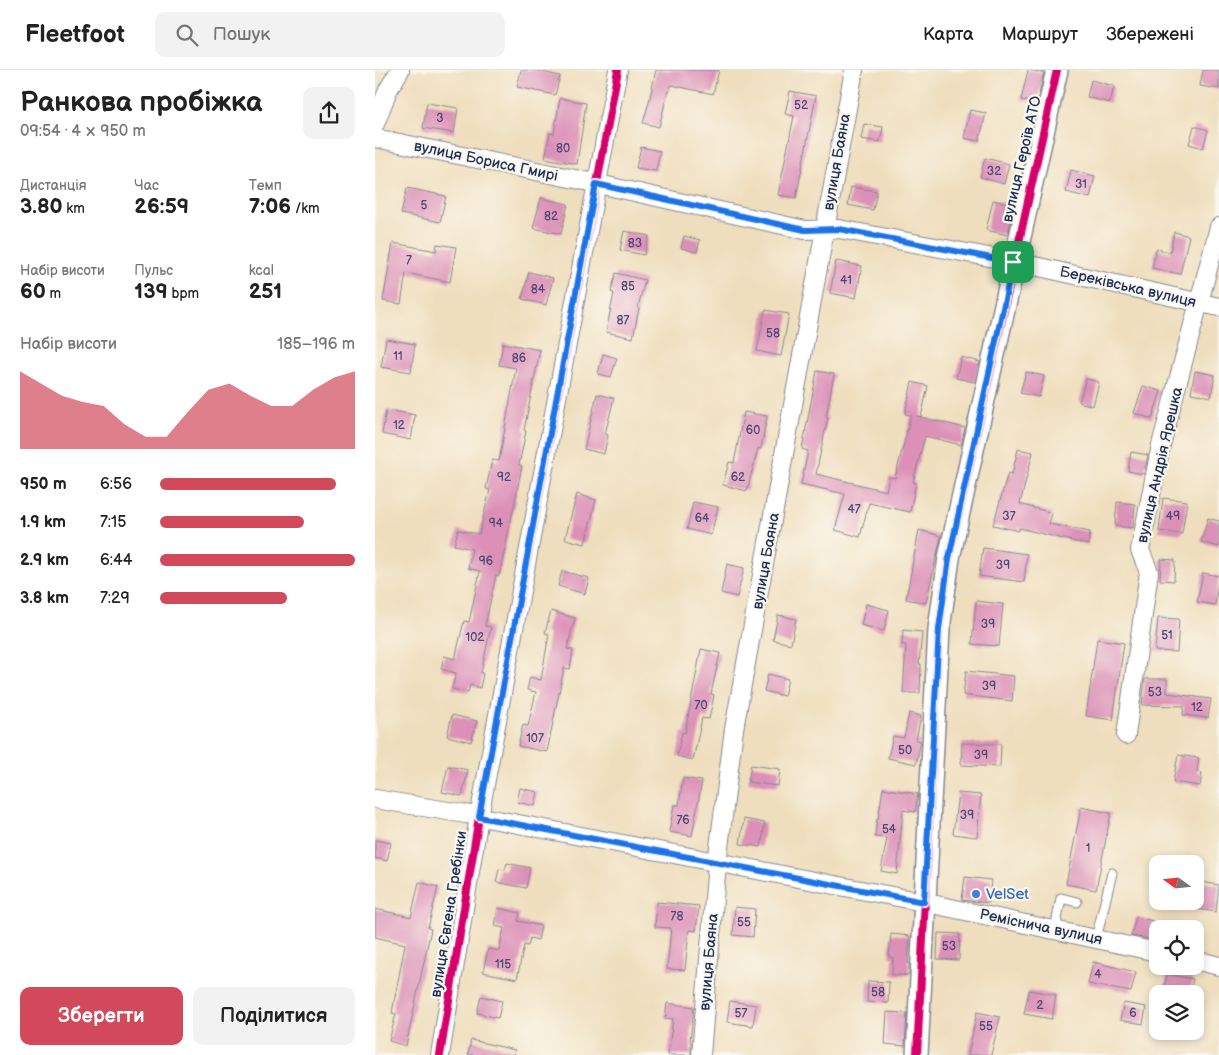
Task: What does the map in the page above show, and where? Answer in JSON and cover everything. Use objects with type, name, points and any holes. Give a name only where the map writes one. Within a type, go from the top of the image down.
[{"type":"street","points":[[375,124],[388,90],[400,70]]},
{"type":"street","name":"вулиця Євгена Гребінки","points":[[439,1055],[479,817],[618,70]]},
{"type":"street","name":"вулиця Баяна","points":[[701,1055],[717,863],[735,729],[854,70]]},
{"type":"street","name":"вулиця Героїв АТО","points":[[917,1055],[939,629],[949,558],[1057,70]]},
{"type":"street","name":"вулиця Бориса Гмирі","points":[[375,138],[596,184]]},
{"type":"street","name":"Береківська вулиця","points":[[596,184],[805,230],[839,229],[1013,262],[1219,307]]},
{"type":"street","name":"вулиця Андрія Ярешка","points":[[1126,735],[1149,572],[1140,550],[1161,445],[1219,228]]},
{"type":"street","name":"Реміснича вулиця","points":[[375,799],[924,902],[1149,950]]},
{"type":"street","points":[[1204,962],[1219,966]]},
{"type":"lane","points":[[1096,939],[1112,873]]},
{"type":"lane","points":[[1055,930],[1061,898],[1077,902]]},
{"type":"building","points":[[521,70],[534,70],[560,76],[555,95],[517,87]]},
{"type":"building","points":[[656,70],[719,70],[713,94],[671,85],[659,127],[643,123]]},
{"type":"building","points":[[1028,70],[1044,73],[1037,103],[1021,100]]},
{"type":"building","points":[[1203,70],[1219,70],[1219,89],[1200,86]]},
{"type":"building","points":[[1091,80],[1114,86],[1110,103],[1087,97]]},
{"type":"building","points":[[790,91],[816,96],[796,198],[778,195],[794,116],[785,114]]},
{"type":"building","points":[[560,98],[586,103],[577,164],[545,158],[550,133],[554,134]]},
{"type":"building","points":[[427,103],[458,108],[454,133],[423,128]]},
{"type":"building","points":[[970,110],[986,113],[979,141],[964,138]]},
{"type":"building","points":[[864,124],[883,127],[880,142],[861,139]]},
{"type":"building","points":[[1194,126],[1208,130],[1203,148],[1189,144]]},
{"type":"building","points":[[641,147],[660,151],[656,171],[636,168]]},
{"type":"building","points":[[985,158],[1009,164],[1004,184],[980,177]]},
{"type":"building","points":[[1071,170],[1095,176],[1090,198],[1066,192]]},
{"type":"building","points":[[851,187],[877,191],[873,210],[848,205]]},
{"type":"building","points":[[407,188],[446,196],[440,222],[401,214]]},
{"type":"building","points":[[541,198],[568,204],[561,234],[533,228]]},
{"type":"building","points":[[993,200],[1014,205],[1008,235],[986,230]]},
{"type":"building","points":[[624,231],[649,236],[644,255],[620,250]]},
{"type":"building","points":[[1174,232],[1189,236],[1180,274],[1152,268],[1156,249],[1170,252]]},
{"type":"building","points":[[684,236],[700,240],[697,252],[681,248]]},
{"type":"building","points":[[393,243],[436,251],[437,244],[456,247],[450,282],[406,273],[401,304],[383,301]]},
{"type":"building","points":[[836,261],[862,266],[856,298],[830,293]]},
{"type":"building","points":[[529,272],[553,278],[546,305],[522,299]]},
{"type":"building","points":[[616,273],[645,280],[633,338],[606,332],[614,293],[611,292]]},
{"type":"building","points":[[765,310],[789,314],[781,356],[757,351]]},
{"type":"building","points":[[386,339],[415,344],[411,372],[381,367]]},
{"type":"building","points":[[503,343],[540,350],[524,430],[526,431],[519,465],[522,466],[499,576],[496,575],[485,626],[491,627],[481,673],[483,674],[480,688],[470,685],[468,692],[452,689],[456,673],[441,669],[444,656],[455,659],[464,621],[469,622],[480,571],[468,568],[472,549],[454,545],[458,530],[479,534],[490,490],[486,489],[492,460],[499,461],[516,368],[499,365]]},
{"type":"building","points":[[603,354],[617,358],[611,377],[598,374]]},
{"type":"building","points":[[961,357],[980,362],[975,382],[956,378]]},
{"type":"building","points":[[817,371],[834,374],[826,417],[828,417],[816,474],[886,491],[889,477],[895,478],[911,415],[905,414],[912,382],[928,386],[921,417],[965,428],[961,445],[925,436],[913,482],[916,483],[910,512],[869,503],[860,537],[835,530],[845,494],[801,484],[808,451],[802,449]]},
{"type":"building","points":[[1195,371],[1215,375],[1211,397],[1191,393]]},
{"type":"building","points":[[1026,372],[1044,376],[1039,397],[1020,393]]},
{"type":"building","points":[[1086,379],[1099,382],[1093,406],[1079,402]]},
{"type":"building","points":[[1143,386],[1161,391],[1152,419],[1134,413]]},
{"type":"building","points":[[597,394],[614,398],[605,434],[608,435],[604,454],[584,449]]},
{"type":"building","points":[[386,410],[415,415],[411,440],[382,434]]},
{"type":"building","points":[[744,412],[767,416],[761,449],[758,448],[747,491],[723,485],[729,462],[734,463]]},
{"type":"building","points":[[1018,449],[1033,452],[1020,504],[1052,513],[1049,524],[1090,532],[1088,545],[1019,528],[1019,531],[993,525],[1008,473],[1012,474]]},
{"type":"building","points":[[1131,452],[1148,455],[1144,474],[1128,471]]},
{"type":"building","points":[[577,494],[596,500],[585,544],[565,539]]},
{"type":"building","points":[[1163,498],[1187,501],[1182,534],[1159,531]]},
{"type":"building","points":[[693,502],[718,507],[711,535],[687,529]]},
{"type":"building","points":[[1117,502],[1135,504],[1133,528],[1115,526]]},
{"type":"building","points":[[1208,518],[1219,521],[1219,547],[1201,542]]},
{"type":"building","points":[[919,530],[941,536],[926,603],[906,599]]},
{"type":"building","points":[[983,548],[1027,554],[1024,582],[979,576]]},
{"type":"building","points":[[1161,559],[1175,560],[1174,581],[1160,580]]},
{"type":"building","points":[[727,564],[744,568],[737,597],[721,593]]},
{"type":"building","points":[[562,571],[589,578],[585,594],[558,586]]},
{"type":"building","points":[[1203,573],[1219,576],[1215,605],[1197,602]]},
{"type":"building","points":[[976,601],[1003,604],[999,646],[972,644]]},
{"type":"building","points":[[866,604],[889,610],[884,631],[861,625]]},
{"type":"building","points":[[551,611],[575,618],[567,649],[573,650],[570,669],[564,668],[547,752],[518,746],[523,725],[528,726],[536,692],[527,690],[530,677],[541,680],[549,634],[545,633]]},
{"type":"building","points":[[778,615],[796,619],[791,644],[773,640]]},
{"type":"building","points":[[1158,618],[1179,619],[1177,652],[1155,651]]},
{"type":"building","points":[[903,630],[922,632],[919,664],[921,664],[920,693],[903,693],[906,645],[902,645]]},
{"type":"building","points":[[1097,639],[1124,643],[1113,720],[1086,716]]},
{"type":"building","points":[[701,649],[720,653],[711,694],[714,695],[709,719],[702,718],[693,760],[677,756],[682,732],[685,733]]},
{"type":"building","points":[[966,671],[1014,676],[1012,701],[963,695]]},
{"type":"building","points":[[768,674],[788,679],[784,696],[764,691]]},
{"type":"building","points":[[1145,679],[1167,679],[1167,693],[1211,699],[1208,718],[1183,715],[1184,706],[1142,705]]},
{"type":"building","points":[[909,713],[921,716],[916,740],[921,741],[916,764],[888,758],[893,736],[904,738]]},
{"type":"building","points":[[452,715],[477,721],[471,742],[447,736]]},
{"type":"building","points":[[962,743],[1001,744],[1000,767],[961,765]]},
{"type":"building","points":[[1178,755],[1199,758],[1197,772],[1202,773],[1200,786],[1173,782]]},
{"type":"building","points":[[751,765],[780,769],[778,786],[748,782]]},
{"type":"building","points":[[448,766],[468,770],[462,796],[442,792]]},
{"type":"building","points":[[683,778],[702,781],[692,836],[669,832],[674,805],[679,805]]},
{"type":"building","points":[[520,788],[538,792],[535,806],[517,802]]},
{"type":"building","points":[[883,788],[918,794],[915,812],[903,810],[897,874],[881,871],[887,838],[875,837]]},
{"type":"building","points":[[958,793],[981,795],[977,837],[953,834]]},
{"type":"building","points":[[1081,807],[1111,813],[1096,890],[1066,884]]},
{"type":"building","points":[[744,819],[765,823],[761,847],[740,844]]},
{"type":"building","points":[[375,840],[391,843],[387,861],[375,858]]},
{"type":"building","points":[[507,863],[530,868],[526,888],[496,882],[499,869],[505,870]]},
{"type":"building","name":"VelSet","points":[[965,877],[991,880],[989,903],[962,900]]},
{"type":"building","points":[[419,882],[438,887],[428,928],[431,929],[406,1046],[389,1041],[396,1014],[392,1013],[405,944],[375,937],[375,909],[411,917]]},
{"type":"building","points":[[1204,882],[1219,885],[1216,912],[1203,910]]},
{"type":"building","points":[[657,902],[699,906],[696,931],[689,930],[685,970],[667,969],[671,928],[655,927]]},
{"type":"building","points":[[735,907],[755,909],[753,937],[733,935]]},
{"type":"building","points":[[498,908],[520,913],[518,921],[541,926],[538,940],[530,938],[528,946],[524,945],[517,979],[483,972],[488,949],[499,951],[504,928],[495,926]]},
{"type":"building","points":[[1136,917],[1149,920],[1149,939],[1131,936]]},
{"type":"building","points":[[938,933],[960,934],[959,960],[937,959]]},
{"type":"building","points":[[891,934],[910,936],[909,975],[892,975],[893,957],[889,957]]},
{"type":"building","points":[[1093,962],[1136,972],[1131,992],[1088,984]]},
{"type":"building","points":[[1167,975],[1193,979],[1191,985],[1165,985]]},
{"type":"building","points":[[868,981],[889,982],[888,1003],[867,1002]]},
{"type":"building","points":[[1029,990],[1056,995],[1052,1019],[1024,1014]]},
{"type":"building","points":[[481,996],[502,1001],[498,1018],[477,1013]]},
{"type":"building","points":[[730,1001],[756,1005],[753,1026],[727,1022]]},
{"type":"building","points":[[667,1003],[694,1007],[690,1041],[691,1055],[668,1055],[673,1019],[665,1018]]},
{"type":"building","points":[[1124,1003],[1146,1007],[1143,1024],[1120,1020]]},
{"type":"building","points":[[887,1012],[907,1013],[905,1046],[885,1044]]},
{"type":"building","points":[[977,1012],[1000,1017],[991,1055],[968,1055]]},
{"type":"building","points":[[471,1040],[515,1050],[514,1055],[468,1055]]},
{"type":"cycle path","points":[[440,1055],[479,817],[618,70]]},
{"type":"cycle path","points":[[917,1055],[939,629],[949,558],[1057,70]]},
{"type":"place","name":"VelSet","points":[[976,894]]},
{"type":"route","points":[[596,184],[805,230],[839,229],[1013,262],[949,558],[939,629],[924,902],[479,817],[596,184]]}]
